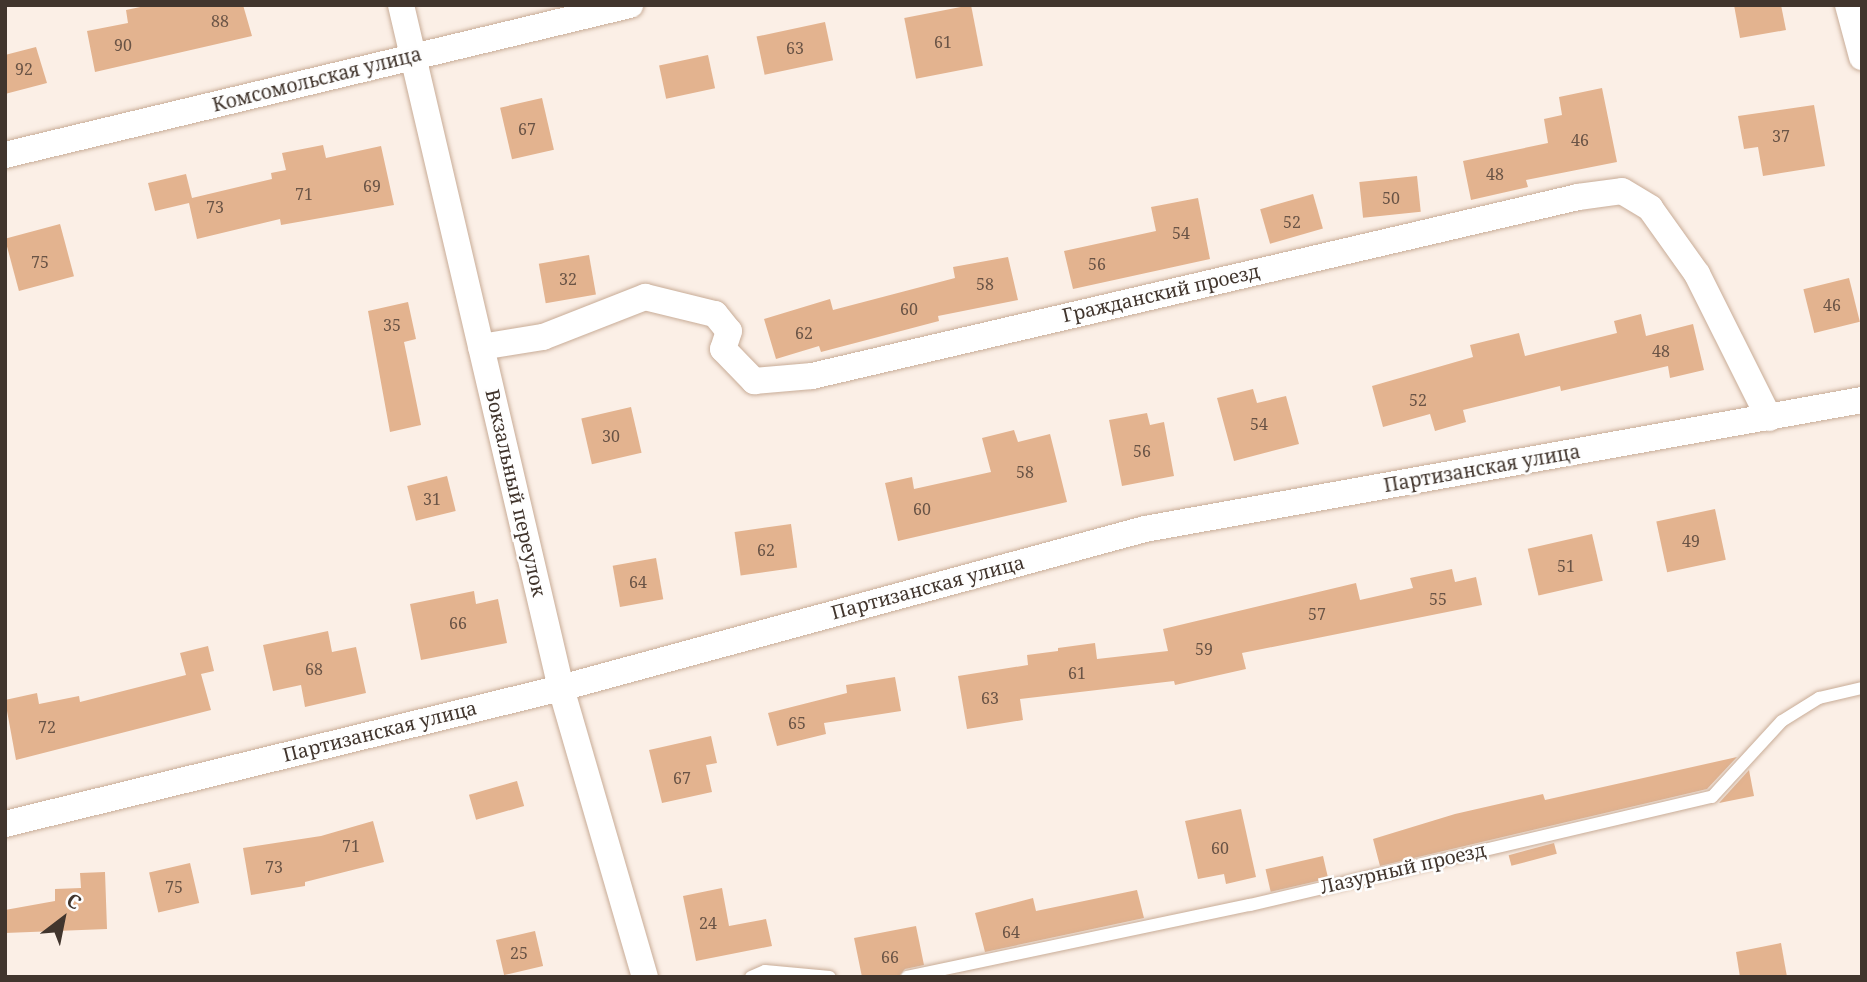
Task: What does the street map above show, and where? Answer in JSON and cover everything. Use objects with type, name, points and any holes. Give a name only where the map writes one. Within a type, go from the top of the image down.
[{"type":"street","name":"Вокзальный переулок","points":[[401,5],[561,688],[645,977]]},
{"type":"street","name":"Комсомольская улица","points":[[5,155],[630,5]]},
{"type":"street","points":[[1848,5],[1862,57]]},
{"type":"street","name":"Гражданский проезд","points":[[481,347],[543,337],[645,297],[715,314],[729,331],[723,349],[754,381],[812,376],[1578,197],[1622,191],[1650,208],[1697,274],[1769,418]]},
{"type":"street","name":"Партизанская улица","points":[[5,824],[561,688],[1145,529],[1862,400]]},
{"type":"lane","name":"Лазурный проезд","points":[[907,977],[1250,905],[1712,797],[1782,720],[1819,698],[1862,688]]},
{"type":"lane","points":[[751,977],[765,971],[830,977]]},
{"type":"building","points":[[150,5],[243,5],[252,36],[95,72],[87,31],[128,23],[126,10]]},
{"type":"building","points":[[971,5],[983,66],[916,79],[904,18]]},
{"type":"building","points":[[1734,5],[1781,5],[1786,30],[1740,38]]},
{"type":"building","points":[[825,22],[833,60],[765,75],[757,37]]},
{"type":"building","points":[[36,47],[47,83],[5,94],[5,55]]},
{"type":"building","points":[[708,55],[715,88],[666,99],[659,65]]},
{"type":"building","points":[[1602,88],[1617,162],[1526,180],[1528,187],[1471,200],[1463,161],[1548,143],[1544,119],[1562,115],[1559,97]]},
{"type":"building","points":[[542,98],[554,150],[512,159],[500,108]]},
{"type":"building","points":[[1814,105],[1825,166],[1763,176],[1758,147],[1744,149],[1738,116]]},
{"type":"building","points":[[323,145],[326,158],[381,146],[394,205],[281,225],[280,219],[197,239],[189,203],[155,211],[148,183],[186,174],[192,198],[272,179],[271,173],[286,170],[282,153]]},
{"type":"building","points":[[1417,176],[1421,212],[1363,218],[1359,182]]},
{"type":"building","points":[[1313,194],[1323,229],[1270,244],[1260,209]]},
{"type":"building","points":[[1198,198],[1210,259],[1073,289],[1064,251],[1156,231],[1151,207]]},
{"type":"building","points":[[60,224],[74,276],[19,291],[5,239]]},
{"type":"building","points":[[589,255],[596,294],[546,303],[539,264]]},
{"type":"building","points":[[1008,257],[1018,300],[938,316],[939,321],[821,352],[819,346],[776,359],[764,319],[830,299],[833,310],[955,278],[953,267]]},
{"type":"building","points":[[1849,278],[1860,322],[1814,333],[1803,289]]},
{"type":"building","points":[[408,302],[416,339],[404,342],[421,425],[390,432],[368,311]]},
{"type":"building","points":[[1641,314],[1646,336],[1693,324],[1704,370],[1670,378],[1668,366],[1561,391],[1560,386],[1463,410],[1466,422],[1435,431],[1430,414],[1383,427],[1372,386],[1473,357],[1470,345],[1519,333],[1525,356],[1617,333],[1614,321]]},
{"type":"building","points":[[1253,389],[1257,403],[1286,396],[1299,444],[1234,461],[1217,398]]},
{"type":"building","points":[[631,407],[642,453],[592,464],[581,418]]},
{"type":"building","points":[[1147,413],[1150,425],[1164,422],[1174,476],[1122,486],[1109,420]]},
{"type":"building","points":[[1014,430],[1018,442],[1050,434],[1067,502],[898,541],[885,483],[912,477],[914,489],[991,472],[982,438]]},
{"type":"building","points":[[447,476],[456,511],[416,521],[407,486]]},
{"type":"building","points":[[1715,509],[1726,560],[1667,572],[1656,521]]},
{"type":"building","points":[[791,524],[797,568],[741,576],[735,532]]},
{"type":"building","points":[[1592,534],[1603,581],[1538,596],[1528,549]]},
{"type":"building","points":[[656,558],[663,599],[620,607],[613,566]]},
{"type":"building","points":[[1452,569],[1455,582],[1476,577],[1482,605],[1242,653],[1246,669],[1175,685],[1174,681],[1020,699],[1023,720],[967,729],[958,676],[1028,665],[1027,655],[1095,643],[1097,659],[1168,651],[1163,629],[1356,583],[1360,600],[1413,588],[1410,578]]},
{"type":"building","points":[[474,591],[476,604],[498,599],[507,643],[421,660],[410,604]]},
{"type":"building","points":[[328,631],[332,652],[356,647],[366,693],[305,707],[301,685],[273,691],[263,645]]},
{"type":"building","points":[[208,646],[214,671],[201,674],[211,710],[16,760],[5,700],[37,693],[39,704],[79,696],[80,702],[186,675],[180,653]]},
{"type":"building","points":[[895,677],[901,711],[824,723],[826,734],[777,746],[768,713],[847,693],[846,685]]},
{"type":"building","points":[[711,736],[717,763],[706,765],[712,792],[662,803],[649,750]]},
{"type":"building","points":[[1737,757],[1707,789],[1380,866],[1373,839],[1455,814],[1543,794],[1545,800]]},
{"type":"building","points":[[1749,770],[1754,796],[1719,803]]},
{"type":"building","points":[[517,781],[524,806],[476,820],[469,795]]},
{"type":"building","points":[[1241,809],[1256,877],[1226,884],[1224,874],[1198,879],[1185,821]]},
{"type":"building","points":[[373,821],[384,862],[305,882],[305,886],[251,895],[243,848],[321,836]]},
{"type":"building","points":[[1554,843],[1557,854],[1511,866],[1509,855]]},
{"type":"building","points":[[1323,856],[1328,878],[1271,892],[1266,869]]},
{"type":"building","points":[[190,863],[199,903],[158,912],[149,872]]},
{"type":"building","points":[[105,872],[107,929],[5,933],[5,910],[55,901],[55,889],[81,888],[80,873]]},
{"type":"building","points":[[722,888],[729,926],[766,919],[772,946],[696,961],[683,896]]},
{"type":"building","points":[[1137,890],[1144,918],[985,952],[975,913],[1033,898],[1036,911]]},
{"type":"building","points":[[916,926],[924,965],[905,969],[898,977],[862,977],[854,938]]},
{"type":"building","points":[[535,931],[543,966],[504,975],[496,940]]},
{"type":"building","points":[[1781,943],[1787,977],[1740,977],[1736,952]]}]
